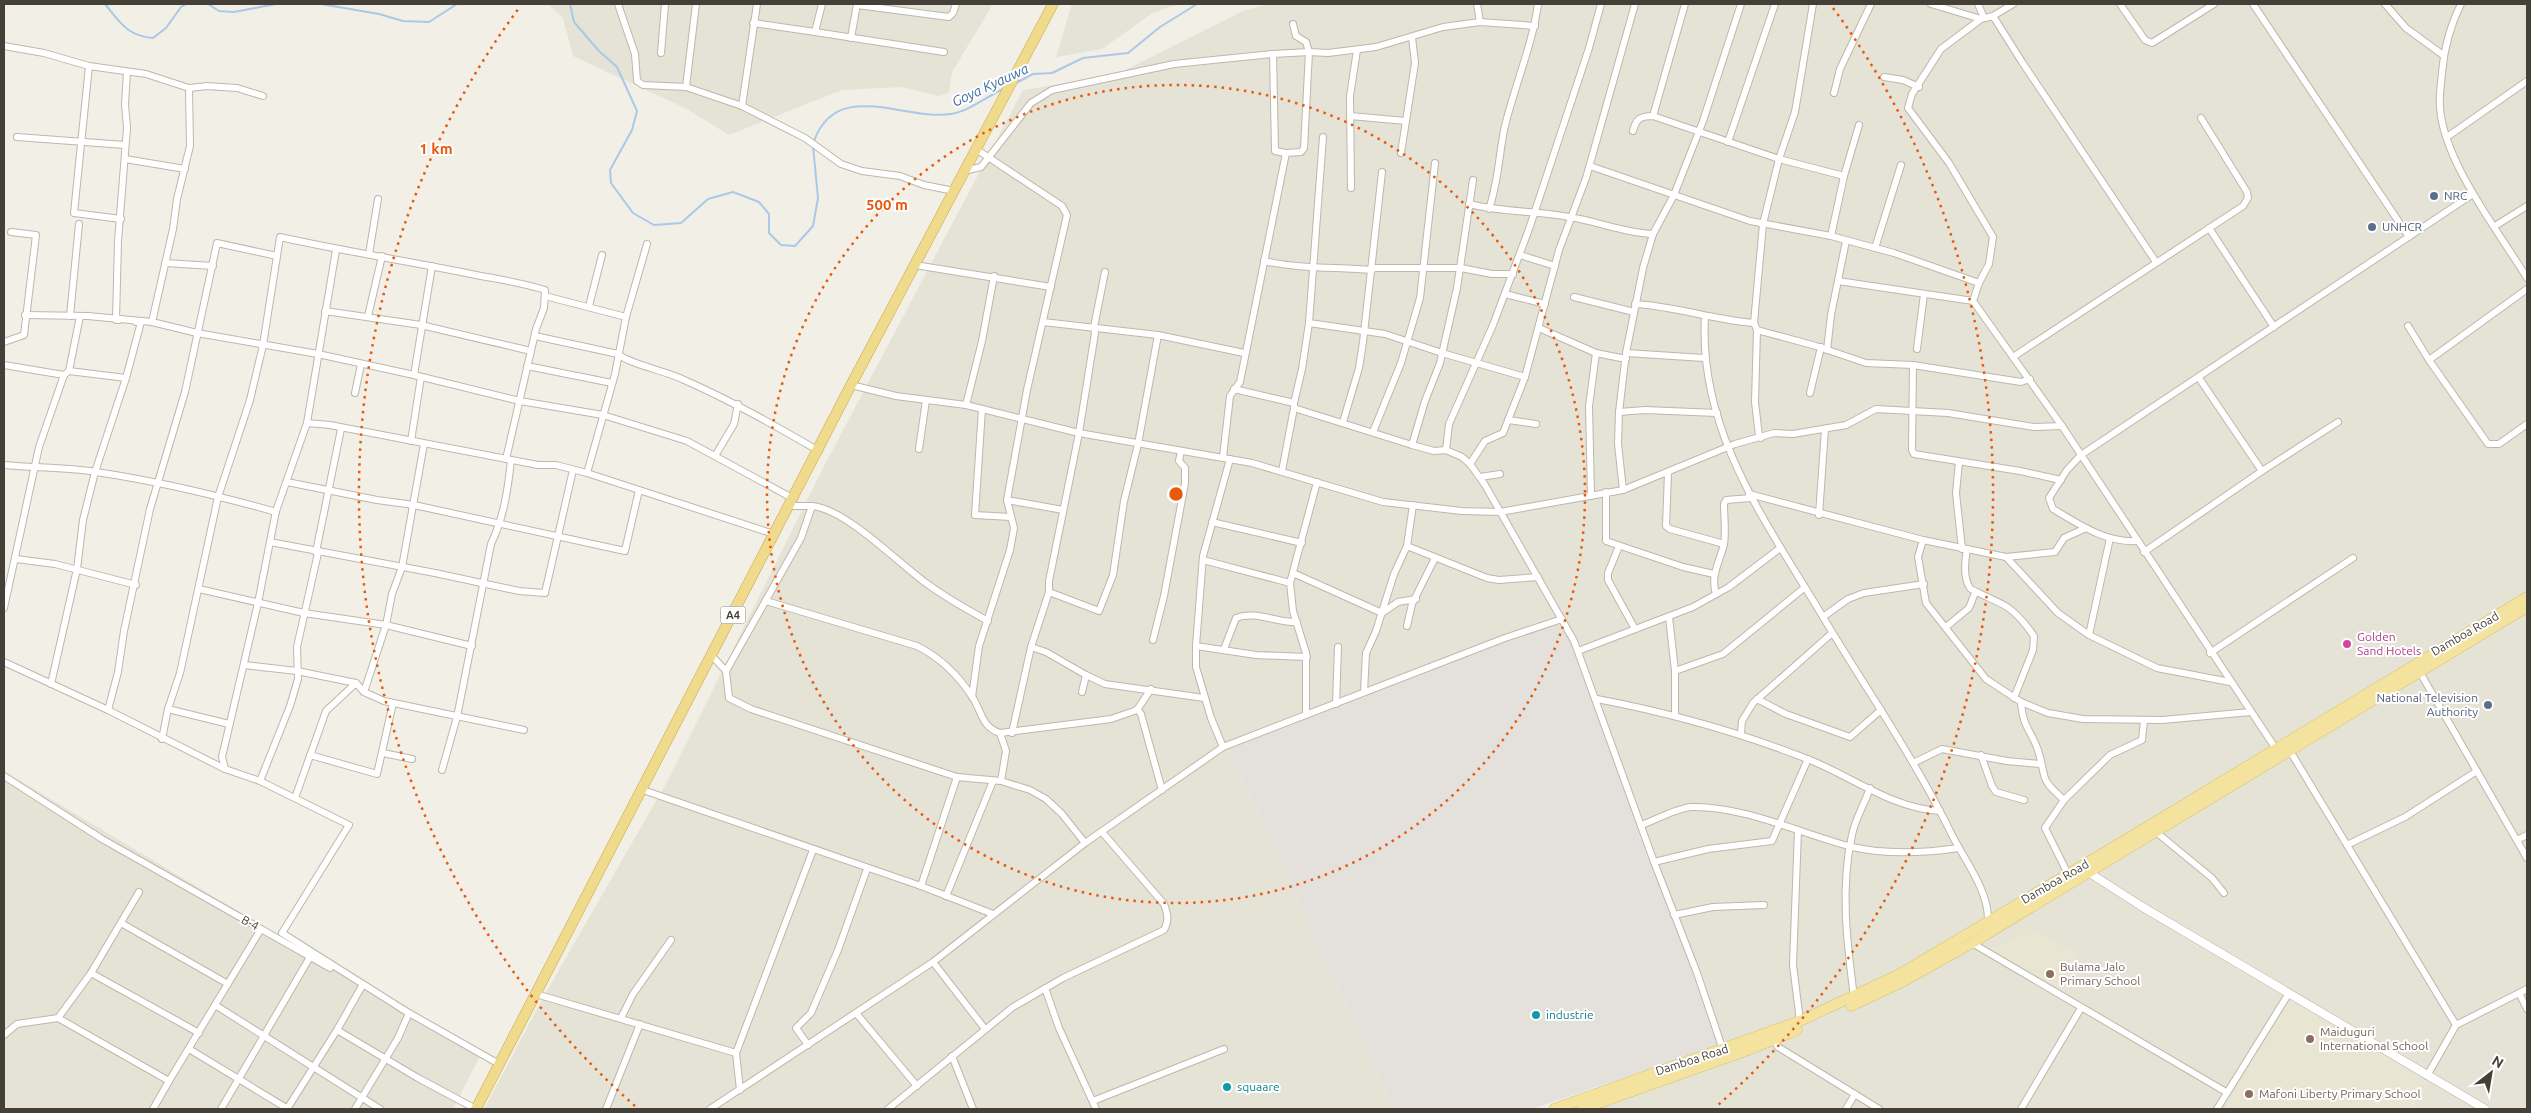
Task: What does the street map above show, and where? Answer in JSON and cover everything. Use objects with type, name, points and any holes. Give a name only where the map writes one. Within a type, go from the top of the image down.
[{"type":"highway","name":"A4","points":[[476,1109],[774,534],[1053,4]]},
{"type":"main road","name":"Damboa Road","points":[[1702,1062],[1723,1050],[1800,1021],[1900,974],[2068,874],[2085,870],[2156,832],[2290,751],[2527,597]]},
{"type":"main road","name":"Damboa Road","points":[[1554,1109],[1580,1107],[1642,1076],[1702,1062],[1773,1039],[1906,980],[1972,943],[2276,749],[2527,607]]},
{"type":"street","points":[[618,4],[635,54],[637,81],[643,85],[686,87],[742,106],[805,138],[841,164],[862,171],[900,176],[924,185],[954,191]]},
{"type":"street","points":[[661,53],[665,4]]},
{"type":"street","points":[[686,87],[696,4]]},
{"type":"street","points":[[742,106],[757,4]]},
{"type":"street","points":[[815,32],[822,4]]},
{"type":"street","points":[[851,38],[857,5],[949,17],[953,13],[956,4]]},
{"type":"street","points":[[1477,4],[1480,22]]},
{"type":"street","points":[[1489,209],[1504,131],[1535,26],[1538,4]]},
{"type":"street","points":[[1446,450],[1449,424],[1513,274],[1535,212],[1589,48],[1601,4]]},
{"type":"street","points":[[1470,464],[1484,441],[1503,433],[1525,377],[1570,217],[1590,166],[1635,4]]},
{"type":"street","points":[[1653,116],[1685,4]]},
{"type":"street","points":[[1624,490],[1618,444],[1619,412],[1635,304],[1652,234],[1674,195],[1698,133],[1741,4]]},
{"type":"street","points":[[1728,142],[1775,4]]},
{"type":"street","points":[[1761,438],[1759,436],[1755,402],[1757,330],[1754,323],[1763,224],[1779,159],[1785,146],[1797,103],[1813,4]]},
{"type":"street","points":[[1931,4],[1983,19]]},
{"type":"street","points":[[1978,4],[1983,19]]},
{"type":"street","points":[[1974,301],[1979,283],[1989,264],[1993,237],[1949,162],[1908,108],[1912,94],[1919,87],[1941,49],[1983,19],[1993,16],[2012,4]]},
{"type":"street","points":[[2120,4],[2145,40],[2152,43],[2214,4]]},
{"type":"street","points":[[2253,4],[2409,237]]},
{"type":"street","points":[[2385,4],[2406,28],[2443,54]]},
{"type":"street","points":[[2461,4],[2443,54],[2440,108],[2447,137],[2473,194],[2527,278]]},
{"type":"street","points":[[1834,93],[1840,70],[1868,5]]},
{"type":"street","points":[[1993,16],[2156,262]]},
{"type":"street","points":[[964,171],[981,167],[1031,103],[1052,90],[1174,64],[1273,54],[1357,50],[1376,47],[1443,27],[1480,22],[1535,26]]},
{"type":"street","points":[[753,23],[944,52]]},
{"type":"street","points":[[1273,54],[1275,151],[1286,153],[1301,152],[1304,148],[1309,52],[1306,42],[1296,36],[1293,24]]},
{"type":"street","points":[[1401,153],[1415,64],[1412,37]]},
{"type":"street","points":[[4,46],[88,66],[146,74],[189,88],[207,86],[237,88],[264,96]]},
{"type":"street","points":[[1351,188],[1350,96],[1357,50]]},
{"type":"street","points":[[88,66],[79,142],[74,213],[121,219]]},
{"type":"street","points":[[116,320],[125,159],[127,72]]},
{"type":"street","points":[[1884,77],[1903,80],[1919,87]]},
{"type":"street","points":[[2447,137],[2527,81]]},
{"type":"street","points":[[152,322],[177,199],[190,146],[189,88]]},
{"type":"street","points":[[1350,116],[1406,121]]},
{"type":"street","points":[[1633,131],[1636,120],[1640,117],[1653,116],[1698,133],[1779,159],[1844,176]]},
{"type":"street","points":[[2014,357],[2243,206],[2248,198],[2247,192],[2201,118]]},
{"type":"street","points":[[1830,236],[1844,176],[1860,125]]},
{"type":"street","points":[[17,137],[125,145]]},
{"type":"street","points":[[1282,471],[1302,370],[1309,323],[1323,137]]},
{"type":"street","points":[[972,697],[978,646],[988,621],[1010,550],[1014,528],[1007,500],[1022,418],[1067,215],[1062,206],[976,149]]},
{"type":"street","points":[[1223,747],[1204,698],[1196,666],[1203,560],[1226,458],[1230,396],[1240,382],[1244,353],[1286,153]]},
{"type":"street","points":[[125,159],[185,169]]},
{"type":"street","points":[[1373,432],[1407,341],[1420,298],[1435,163]]},
{"type":"street","points":[[1875,248],[1901,165]]},
{"type":"street","points":[[1590,166],[1763,224],[1830,236],[1875,248],[1950,271],[1979,283]]},
{"type":"street","points":[[1343,422],[1359,368],[1382,172]]},
{"type":"street","points":[[1412,445],[1442,354],[1461,268],[1473,180]]},
{"type":"street","points":[[2137,541],[2124,542],[2110,538],[2086,528],[2053,509],[2049,498],[2067,470],[2081,455],[2473,194]]},
{"type":"street","points":[[369,254],[378,199]]},
{"type":"street","points":[[1469,204],[1489,209],[1535,212],[1570,217],[1637,233],[1652,234]]},
{"type":"street","points":[[2495,226],[2527,206]]},
{"type":"street","points":[[70,316],[79,224]]},
{"type":"street","points":[[2209,228],[2274,327]]},
{"type":"street","points":[[4,342],[24,335],[24,314],[36,234],[11,232]]},
{"type":"street","points":[[162,739],[168,709],[180,673],[218,495],[250,400],[263,345],[280,237],[336,250],[382,256],[521,282],[545,290],[544,308],[527,366],[508,459],[509,488],[500,524],[491,544],[457,717],[442,770]]},
{"type":"street","points":[[1810,393],[1824,349],[1846,241]]},
{"type":"street","points":[[108,710],[118,672],[124,631],[136,585],[157,482],[185,392],[217,243],[277,256]]},
{"type":"street","points":[[587,472],[612,383],[626,317],[647,244]]},
{"type":"street","points":[[225,769],[222,757],[258,603],[276,512],[307,423],[336,250]]},
{"type":"street","points":[[589,306],[602,255]]},
{"type":"street","points":[[1520,255],[1555,266]]},
{"type":"street","points":[[368,316],[382,256]]},
{"type":"street","points":[[1264,261],[1288,267],[1314,266],[1372,269],[1461,268],[1492,274],[1513,274]]},
{"type":"street","points":[[165,263],[213,266]]},
{"type":"street","points":[[915,265],[994,276],[1051,287]]},
{"type":"street","points":[[411,441],[421,325],[432,266]]},
{"type":"street","points":[[1012,732],[1031,647],[1049,592],[1049,582],[1079,433],[1095,334],[1094,327],[1105,272]]},
{"type":"street","points":[[966,405],[982,341],[994,276]]},
{"type":"street","points":[[1838,281],[1974,301],[2062,426],[2210,653],[2276,749]]},
{"type":"street","points":[[2429,360],[2527,289]]},
{"type":"street","points":[[1504,294],[1545,304]]},
{"type":"street","points":[[1917,349],[1924,294]]},
{"type":"street","points":[[545,296],[626,317]]},
{"type":"street","points":[[1574,297],[1634,312]]},
{"type":"street","points":[[1635,304],[1655,305],[1726,321],[1754,323]]},
{"type":"street","points":[[326,311],[421,325],[531,351]]},
{"type":"street","points":[[24,314],[80,316],[141,322],[126,378],[95,472],[82,520],[77,569],[51,684]]},
{"type":"street","points":[[4,608],[39,447],[66,373],[80,316]]},
{"type":"street","points":[[1705,316],[1704,358],[1717,413],[1729,448],[1750,496],[1779,548],[1823,617],[1831,634],[1881,710],[1940,811],[1978,884],[1988,914],[1988,922]]},
{"type":"street","points":[[116,320],[152,322],[197,333],[318,354],[418,376],[520,402],[603,415],[686,441],[792,502],[825,508],[859,530],[925,582],[961,607],[988,621]]},
{"type":"street","points":[[1043,322],[1158,335],[1244,353]]},
{"type":"street","points":[[1309,323],[1386,334],[1442,354],[1525,377]]},
{"type":"street","points":[[2408,326],[2429,360],[2488,444],[2499,444],[2527,424]]},
{"type":"street","points":[[1539,328],[1596,353],[1626,356],[1704,358]]},
{"type":"street","points":[[1757,330],[1866,363],[1913,365],[2021,382],[2030,379]]},
{"type":"street","points":[[1049,592],[1100,610],[1113,575],[1124,501],[1138,444],[1158,335]]},
{"type":"street","points":[[535,336],[618,354],[624,359],[659,369],[738,404],[818,452]]},
{"type":"street","points":[[1591,496],[1588,416],[1596,353]]},
{"type":"street","points":[[355,393],[360,364]]},
{"type":"street","points":[[4,365],[126,378]]},
{"type":"street","points":[[1913,365],[1911,410],[1912,450],[1914,454],[2020,471],[2062,480]]},
{"type":"street","points":[[527,366],[612,383]]},
{"type":"street","points":[[2199,378],[2262,471]]},
{"type":"street","points":[[852,385],[896,396],[966,405],[1079,433],[1226,458],[1282,471],[1383,502],[1462,511],[1500,512],[1624,490],[1729,448],[1734,444],[1774,433],[1793,434],[1846,425],[1876,409],[1948,413],[2034,427],[2062,426]]},
{"type":"street","points":[[1234,389],[1294,405],[1412,445],[1434,451],[1446,450],[1462,457],[1480,477],[1562,618],[1578,651],[1597,699],[1654,862],[1697,973],[1723,1050]]},
{"type":"street","points":[[919,449],[926,400]]},
{"type":"street","points":[[715,456],[734,424],[738,404]]},
{"type":"street","points":[[982,409],[975,515],[1011,517]]},
{"type":"street","points":[[1619,412],[1645,410],[1717,413]]},
{"type":"street","points":[[1508,420],[1536,424]]},
{"type":"street","points":[[2144,552],[2262,471],[2338,422]]},
{"type":"street","points":[[307,423],[538,465],[556,465],[587,472],[774,534]]},
{"type":"street","points":[[260,781],[290,706],[298,679],[297,647],[341,429]]},
{"type":"street","points":[[1819,514],[1825,429]]},
{"type":"street","points":[[364,692],[386,625],[392,594],[402,567],[424,444]]},
{"type":"street","points":[[1153,640],[1164,596],[1185,482],[1185,468],[1179,461],[1181,450]]},
{"type":"street","points":[[1959,462],[1956,492],[1969,588],[1975,593],[1991,597],[2010,609],[2034,636],[2033,650],[2014,698]]},
{"type":"street","points":[[4,465],[95,472],[157,482],[218,495],[276,512]]},
{"type":"street","points":[[270,542],[519,591],[545,593],[573,470]]},
{"type":"street","points":[[1668,473],[1666,526],[1670,529],[1724,544]]},
{"type":"street","points":[[1480,477],[1500,474]]},
{"type":"street","points":[[287,482],[330,489],[377,500],[414,505],[625,551],[639,490]]},
{"type":"street","points":[[1306,715],[1306,658],[1290,599],[1290,583],[1317,482]]},
{"type":"street","points":[[1606,492],[1606,541],[1683,567],[1714,574]]},
{"type":"street","points":[[1716,594],[1713,586],[1714,574],[1724,544],[1726,500],[1750,496],[1923,540],[1996,553],[2006,557],[2058,613],[2089,635],[2157,668],[2230,682]]},
{"type":"street","points":[[1007,500],[1063,510]]},
{"type":"street","points":[[1364,692],[1366,653],[1382,613],[1394,574],[1408,546],[1413,505]]},
{"type":"street","points":[[812,506],[801,538],[726,671],[729,698],[751,709],[957,777],[1000,781],[1030,790],[1046,799],[1062,814],[1085,843]]},
{"type":"street","points":[[1212,522],[1302,543]]},
{"type":"street","points":[[2006,557],[2055,552],[2064,538],[2086,528]]},
{"type":"street","points":[[2089,635],[2110,538]]},
{"type":"street","points":[[1923,540],[1918,557],[1926,603],[1986,679],[2021,702],[2060,716],[2083,719],[2144,720],[2252,712]]},
{"type":"street","points":[[1408,546],[1435,558],[1499,580],[1538,577]]},
{"type":"street","points":[[1619,546],[1608,573],[1608,580],[1635,629]]},
{"type":"street","points":[[1578,651],[1669,617],[1716,594],[1779,548]]},
{"type":"street","points":[[1407,626],[1412,604],[1435,558]]},
{"type":"street","points":[[2210,653],[2353,558]]},
{"type":"street","points":[[16,559],[77,569],[106,579],[136,585]]},
{"type":"street","points":[[1203,560],[1290,583]]},
{"type":"street","points":[[1293,573],[1382,613]]},
{"type":"street","points":[[1823,617],[1848,599],[1864,593],[1924,584]]},
{"type":"street","points":[[1675,671],[1722,654],[1804,588]]},
{"type":"street","points":[[199,590],[304,613],[386,625],[472,646]]},
{"type":"street","points":[[1946,627],[1969,608],[1975,593]]},
{"type":"street","points":[[1382,613],[1398,602],[1416,599]]},
{"type":"street","points":[[766,601],[917,646],[934,654],[972,697],[986,726],[1000,733],[1111,719],[1137,709],[1151,689]]},
{"type":"street","points":[[1224,649],[1236,618],[1239,616],[1257,616],[1284,623],[1297,622]]},
{"type":"street","points":[[1669,617],[1675,671],[1675,716]]},
{"type":"street","points":[[710,1109],[933,962],[1085,843],[1223,747],[1505,638],[1562,618]]},
{"type":"street","points":[[1741,733],[1744,716],[1756,699],[1831,634]]},
{"type":"street","points":[[1196,646],[1256,655],[1306,658]]},
{"type":"street","points":[[1031,647],[1046,652],[1105,684],[1204,698]]},
{"type":"street","points":[[1336,704],[1338,647]]},
{"type":"street","points":[[712,656],[726,671]]},
{"type":"street","points":[[4,662],[108,710],[162,739],[225,769],[260,781],[349,825],[282,933],[407,1011],[398,1038],[355,1109]]},
{"type":"street","points":[[244,665],[297,671],[356,682],[364,692],[393,703],[524,730]]},
{"type":"street","points":[[2417,668],[2527,858]]},
{"type":"street","points":[[1082,692],[1086,675]]},
{"type":"street","points":[[295,798],[326,712],[356,682]]},
{"type":"street","points":[[1597,699],[1741,733],[1808,760],[1902,804],[1923,810],[1940,811]]},
{"type":"street","points":[[1756,699],[1786,714],[1850,738],[1881,710]]},
{"type":"street","points":[[2021,702],[2025,727],[2038,750],[2040,764],[2047,784],[2064,800]]},
{"type":"street","points":[[310,755],[377,774],[393,703]]},
{"type":"street","points":[[168,709],[229,724]]},
{"type":"street","points":[[1137,709],[1141,714],[1162,790]]},
{"type":"street","points":[[2068,874],[2045,828],[2064,800],[2110,755],[2142,740],[2144,720]]},
{"type":"street","points":[[1000,733],[1006,751],[1000,781]]},
{"type":"street","points":[[1913,764],[1942,748],[2007,761],[2040,764]]},
{"type":"street","points":[[2290,751],[2456,1026]]},
{"type":"street","points":[[383,753],[412,759]]},
{"type":"street","points":[[1981,755],[1996,792],[2024,800]]},
{"type":"street","points":[[1654,862],[1708,849],[1770,842],[1775,836],[1778,824],[1808,760]]},
{"type":"street","points":[[2347,845],[2405,817],[2477,771]]},
{"type":"street","name":"B-4","points":[[4,776],[102,839],[499,1064]]},
{"type":"street","points":[[921,886],[957,777]]},
{"type":"street","points":[[946,896],[993,780]]},
{"type":"street","points":[[1854,997],[1846,936],[1846,873],[1852,832],[1870,788]]},
{"type":"street","points":[[643,790],[867,869],[921,886],[993,914]]},
{"type":"street","points":[[1642,825],[1690,807],[1710,808],[1778,824],[1850,846],[1904,852],[1927,852],[1958,848]]},
{"type":"street","points":[[1798,830],[1793,964],[1800,1021]]},
{"type":"street","points":[[888,1109],[1013,1007],[1045,988],[1164,930],[1168,923],[1168,914],[1164,904],[1102,832]]},
{"type":"street","points":[[2156,832],[2212,878],[2224,893]]},
{"type":"street","points":[[2517,840],[2527,835]]},
{"type":"street","points":[[740,1090],[736,1053],[813,850]]},
{"type":"street","points":[[808,1045],[796,1028],[811,1013],[838,950],[867,869]]},
{"type":"street","points":[[2085,870],[2482,1109]]},
{"type":"street","points":[[58,1018],[91,973],[139,892]]},
{"type":"street","points":[[1674,915],[1713,907],[1764,906]]},
{"type":"street","points":[[121,923],[228,984]]},
{"type":"street","points":[[152,1109],[261,929]]},
{"type":"street","points":[[621,1018],[633,994],[671,940]]},
{"type":"street","points":[[1972,943],[2226,1092]]},
{"type":"street","points":[[221,1109],[310,957]]},
{"type":"street","points":[[933,962],[985,1029]]},
{"type":"street","points":[[91,973],[199,1033]]},
{"type":"street","points":[[189,1049],[287,1109],[311,1068],[337,1030],[362,986]]},
{"type":"street","points":[[1045,988],[1059,1028],[1096,1109]]},
{"type":"street","points":[[2427,1076],[2456,1026],[2527,989]]},
{"type":"street","points":[[2217,1109],[2288,993]]},
{"type":"street","points":[[2519,993],[2527,1009]]},
{"type":"street","points":[[536,994],[736,1053]]},
{"type":"street","points":[[215,1005],[265,1036],[311,1068],[380,1109]]},
{"type":"street","points":[[2021,1109],[2081,1008]]},
{"type":"street","points":[[856,1013],[918,1086]]},
{"type":"street","points":[[4,1035],[17,1024],[58,1018],[169,1081]]},
{"type":"street","points":[[606,1109],[640,1024]]},
{"type":"street","points":[[337,1030],[476,1109]]},
{"type":"street","points":[[1773,1039],[1778,1047],[1879,1109]]},
{"type":"street","points":[[1093,1101],[1224,1049]]},
{"type":"street","points":[[952,1056],[972,1109]]},
{"type":"street","points":[[1846,1109],[1855,1094]]},
{"type":"shaded area","points":[[548,4],[991,4],[990,9],[952,72],[949,93],[938,96],[901,87],[842,90],[729,135],[687,109],[573,56],[563,18]]},
{"type":"shaded area","points":[[1072,4],[1178,4],[1151,14],[1102,49],[1056,57]]},
{"type":"shaded area","points":[[1269,4],[2527,4],[2527,1109],[1568,1109],[1679,1068],[1229,749],[1394,1109],[484,1109],[544,996],[668,780],[823,468],[1023,90],[1113,76],[1243,11]]},
{"type":"shaded area","points":[[1563,622],[1723,1044],[1532,1109],[1394,1109],[1229,749]]},
{"type":"shaded area","points":[[4,771],[480,1056],[453,1109],[4,1109]]},
{"type":"shaded area","name":"Bulama Jalo Primary School","points":[[2031,927],[2076,954],[2063,994],[1990,949],[2004,944]]},
{"type":"shaded area","name":"Maiduguri International School","points":[[2289,1000],[2428,1082],[2411,1109],[2224,1109]]},
{"type":"waterway","name":"Goya Kyauwa","points":[[105,4],[130,31],[144,37],[153,38],[166,28],[181,7],[186,4]]},
{"type":"waterway","name":"Goya Kyauwa","points":[[208,4],[219,11],[234,12],[276,4],[321,4],[379,14],[403,21],[429,22],[457,4]]},
{"type":"waterway","name":"Goya Kyauwa","points":[[570,4],[574,22],[599,51],[617,67],[637,111],[632,130],[610,170],[611,183],[633,213],[654,225],[681,223],[708,199],[733,192],[759,202],[769,214],[769,233],[781,245],[795,246],[813,226],[818,198],[813,146]]},
{"type":"waterway","name":"Goya Kyauwa","points":[[1016,83],[1033,74],[1052,73],[1083,58],[1128,53],[1160,27],[1197,4]]},
{"type":"waterway","name":"Goya Kyauwa","points":[[814,141],[825,122],[839,111],[855,107],[874,106],[933,115],[951,114],[971,107],[1003,89]]},
{"type":"place","name":"NRC","points":[[2434,196]]},
{"type":"place","name":"UNHCR","points":[[2372,227]]},
{"type":"place","name":"Golden Sand Hotels","points":[[2347,644]]},
{"type":"place","name":"National Television Authority","points":[[2488,705]]},
{"type":"place","name":"Bulama Jalo Primary School","points":[[2050,974]]},
{"type":"place","name":"industrie","points":[[1536,1015]]},
{"type":"place","name":"Maiduguri International School","points":[[2310,1039]]},
{"type":"place","name":"squaare","points":[[1227,1087]]},
{"type":"place","name":"Mafoni Liberty Primary School","points":[[2249,1094]]}]
